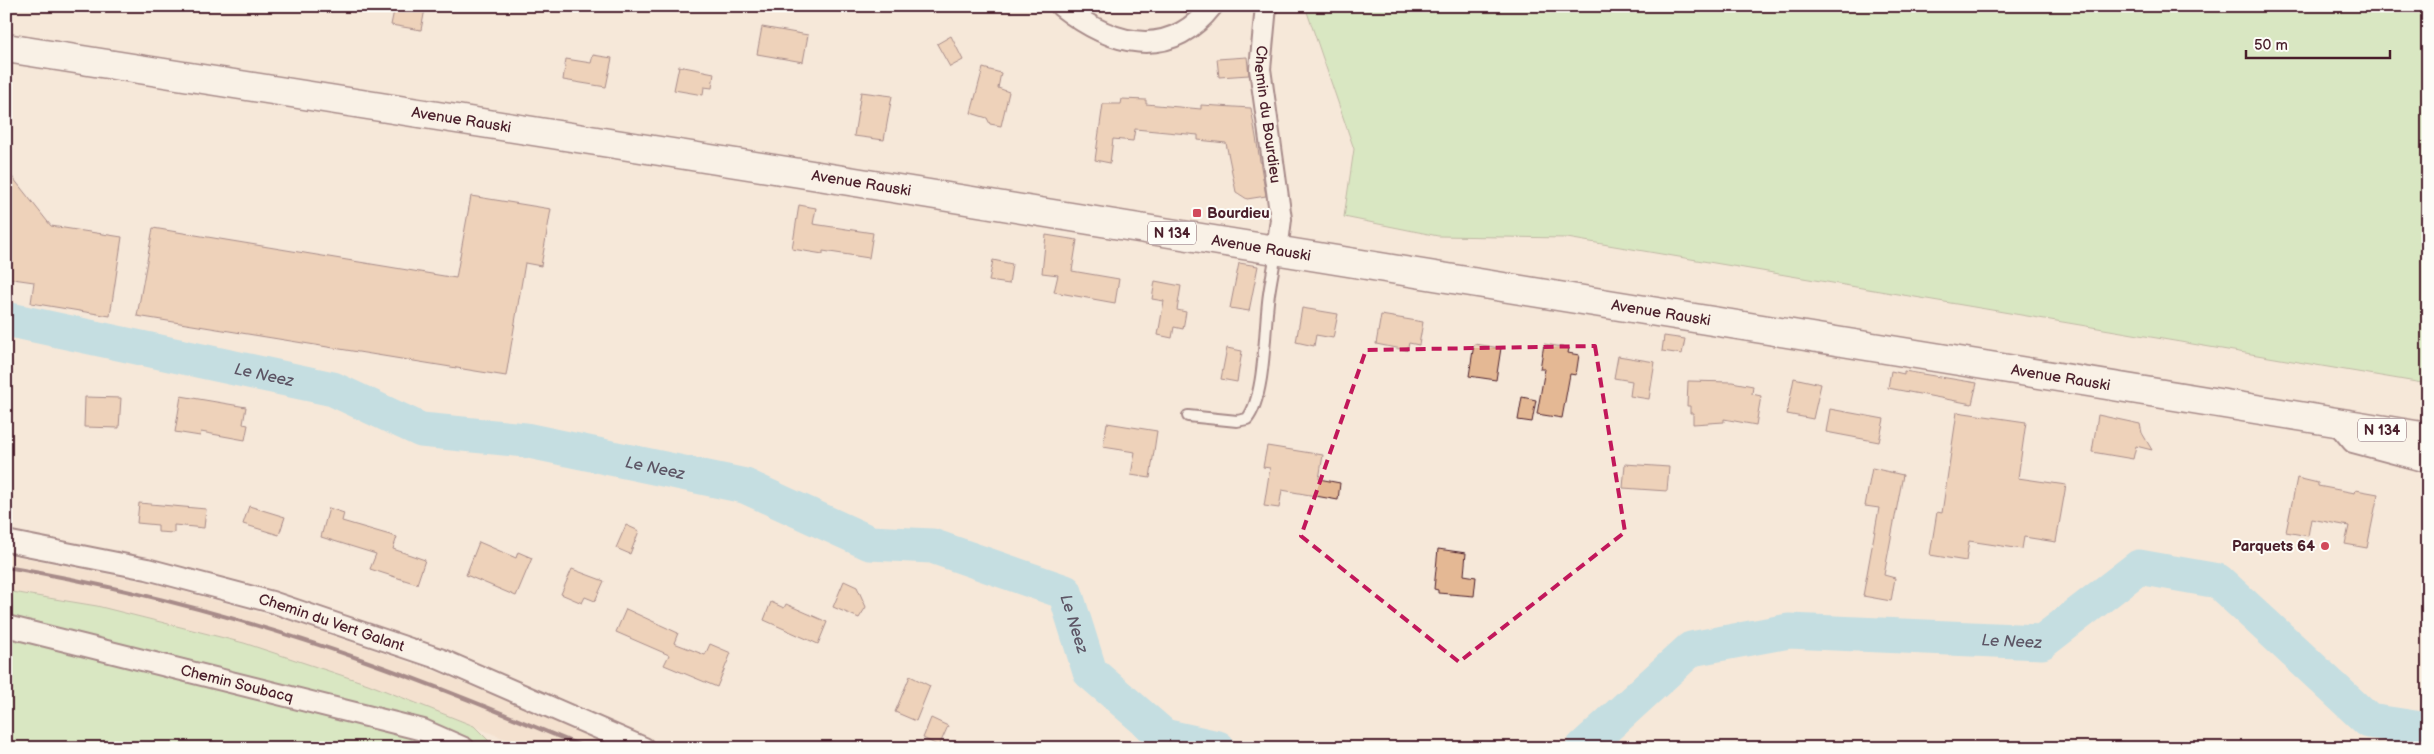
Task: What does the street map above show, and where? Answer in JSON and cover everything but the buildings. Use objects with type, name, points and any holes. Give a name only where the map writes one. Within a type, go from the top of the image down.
[{"type":"main road","name":"Avenue Rauski","points":[[6,48],[806,174],[2428,437]]},
{"type":"street","points":[[1061,6],[1073,15],[1113,37],[1154,42],[1176,37],[1196,24],[1212,6]]},
{"type":"street","name":"Chemin du Bourdieu","points":[[1266,6],[1260,69],[1282,219],[1277,251]]},
{"type":"street","points":[[2336,423],[2354,442],[2428,462]]},
{"type":"street","name":"Chemin du Vert Galant","points":[[6,541],[147,569],[272,602],[440,659],[644,748]]},
{"type":"street","name":"Chemin Soubacq","points":[[6,626],[192,670],[423,730],[464,748]]},
{"type":"lane","points":[[1188,416],[1237,421],[1247,420],[1254,411],[1262,361],[1269,295],[1277,251]]},
{"type":"highlighted area","points":[[1595,346],[1625,532],[1459,662],[1301,536],[1366,350]]},
{"type":"shaded area","points":[[6,554],[161,585],[296,623],[440,673],[619,748],[528,748],[368,684],[244,643],[97,606],[6,591]]},
{"type":"green space","points":[[1305,6],[2428,6],[2428,384],[1567,238],[1438,236],[1344,217],[1354,149]]},
{"type":"green space","points":[[6,591],[97,606],[244,643],[368,684],[474,726],[496,748],[6,748]]},
{"type":"waterway","name":"Le Neez","points":[[6,319],[333,389],[421,430],[525,440],[745,486],[870,543],[932,546],[1065,592],[1090,672],[1164,736],[1218,748]]},
{"type":"waterway","name":"Le Neez","points":[[1583,748],[1691,649],[1789,631],[2042,642],[2139,567],[2218,581],[2369,721],[2428,730]]},
{"type":"railway","points":[[6,567],[140,594],[317,644],[474,702],[586,748]]},
{"type":"place","name":"Bourdieu","points":[[1197,213]]},
{"type":"place","name":"Parquets 64","points":[[2325,546]]}]
